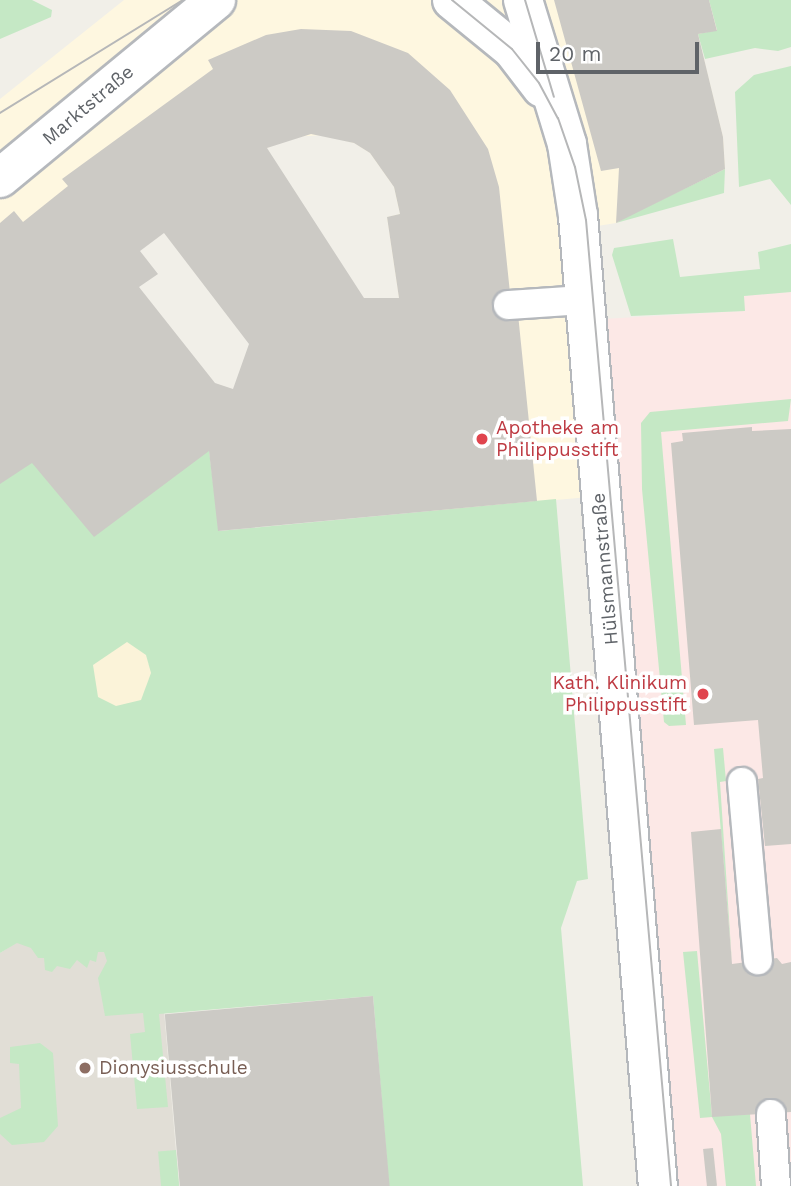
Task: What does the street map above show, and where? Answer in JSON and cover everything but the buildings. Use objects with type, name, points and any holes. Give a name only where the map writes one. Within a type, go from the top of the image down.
[{"type":"street","name":"Marktstraße","points":[[0,178],[185,16],[216,0]]},
{"type":"street","points":[[452,0],[489,28],[530,71],[567,144]]},
{"type":"street","name":"Hülsmannstraße","points":[[523,0],[567,144],[584,300],[658,1186]]},
{"type":"lane","points":[[508,305],[584,300]]},
{"type":"lane","points":[[742,782],[758,961]]},
{"type":"lane","points":[[771,1114],[776,1186]]},
{"type":"shaded area","points":[[124,0],[709,0],[717,31],[698,35],[723,137],[725,169],[616,223],[579,229],[599,496],[428,512],[405,302],[399,298],[387,217],[400,214],[394,187],[370,153],[354,143],[324,135],[292,137],[267,148],[140,250],[0,379],[0,99]]},
{"type":"shaded area","name":"Kath. Klinikum Philippusstift","points":[[791,292],[791,1186],[658,1186],[585,320],[744,311],[743,296]]},
{"type":"shaded area","name":"Dionysiusschule","points":[[101,890],[161,975],[179,1186],[0,1186],[0,953]]},
{"type":"green space","points":[[0,0],[32,0],[52,10],[51,17],[0,39]]},
{"type":"green space","points":[[709,0],[791,0],[791,47],[778,51],[755,48],[705,59],[698,34],[717,30]]},
{"type":"green space","points":[[791,66],[791,205],[770,179],[739,187],[735,92],[754,75]]},
{"type":"green space","points":[[725,169],[724,193],[616,223],[626,217]]},
{"type":"green space","points":[[673,239],[680,277],[760,269],[758,252],[791,244],[791,292],[744,296],[745,311],[631,316],[612,255],[614,248]]},
{"type":"green space","points":[[791,399],[788,421],[661,432],[686,725],[669,726],[664,722],[642,489],[641,423],[650,412]]},
{"type":"green space","points":[[209,450],[219,531],[556,499],[588,879],[577,881],[561,928],[583,1186],[389,1186],[373,996],[159,1014],[168,1107],[137,1109],[130,1034],[145,1032],[143,1013],[105,1016],[98,978],[107,961],[104,952],[98,952],[96,962],[90,960],[87,968],[77,960],[70,969],[57,966],[52,972],[45,970],[44,958],[38,958],[31,948],[17,943],[0,953],[0,483],[31,460]]},
{"type":"green space","points":[[723,748],[726,781],[720,782],[732,964],[714,749]]},
{"type":"green space","points":[[697,951],[712,1116],[750,1114],[756,1186],[726,1186],[721,1134],[712,1117],[700,1118],[683,952]]},
{"type":"green space","points":[[40,1043],[53,1053],[58,1126],[44,1142],[12,1145],[0,1134],[0,1118],[21,1108],[19,1064],[10,1063],[10,1047]]},
{"type":"green space","points":[[176,1150],[179,1186],[161,1186],[158,1152]]},
{"type":"sand","points":[[127,642],[146,655],[151,673],[141,700],[116,706],[98,697],[93,665]]},
{"type":"tram line","points":[[0,113],[183,0]]},
{"type":"tram line","points":[[452,0],[512,49],[539,83],[558,118],[575,167],[586,220],[671,1186]]},
{"type":"tram line","points":[[525,0],[554,97]]},
{"type":"place","name":"Apotheke am Philippusstift","points":[[482,439]]},
{"type":"place","name":"Kath. Klinikum Philippusstift","points":[[703,694]]},
{"type":"place","name":"Dionysiusschule","points":[[85,1068]]}]
